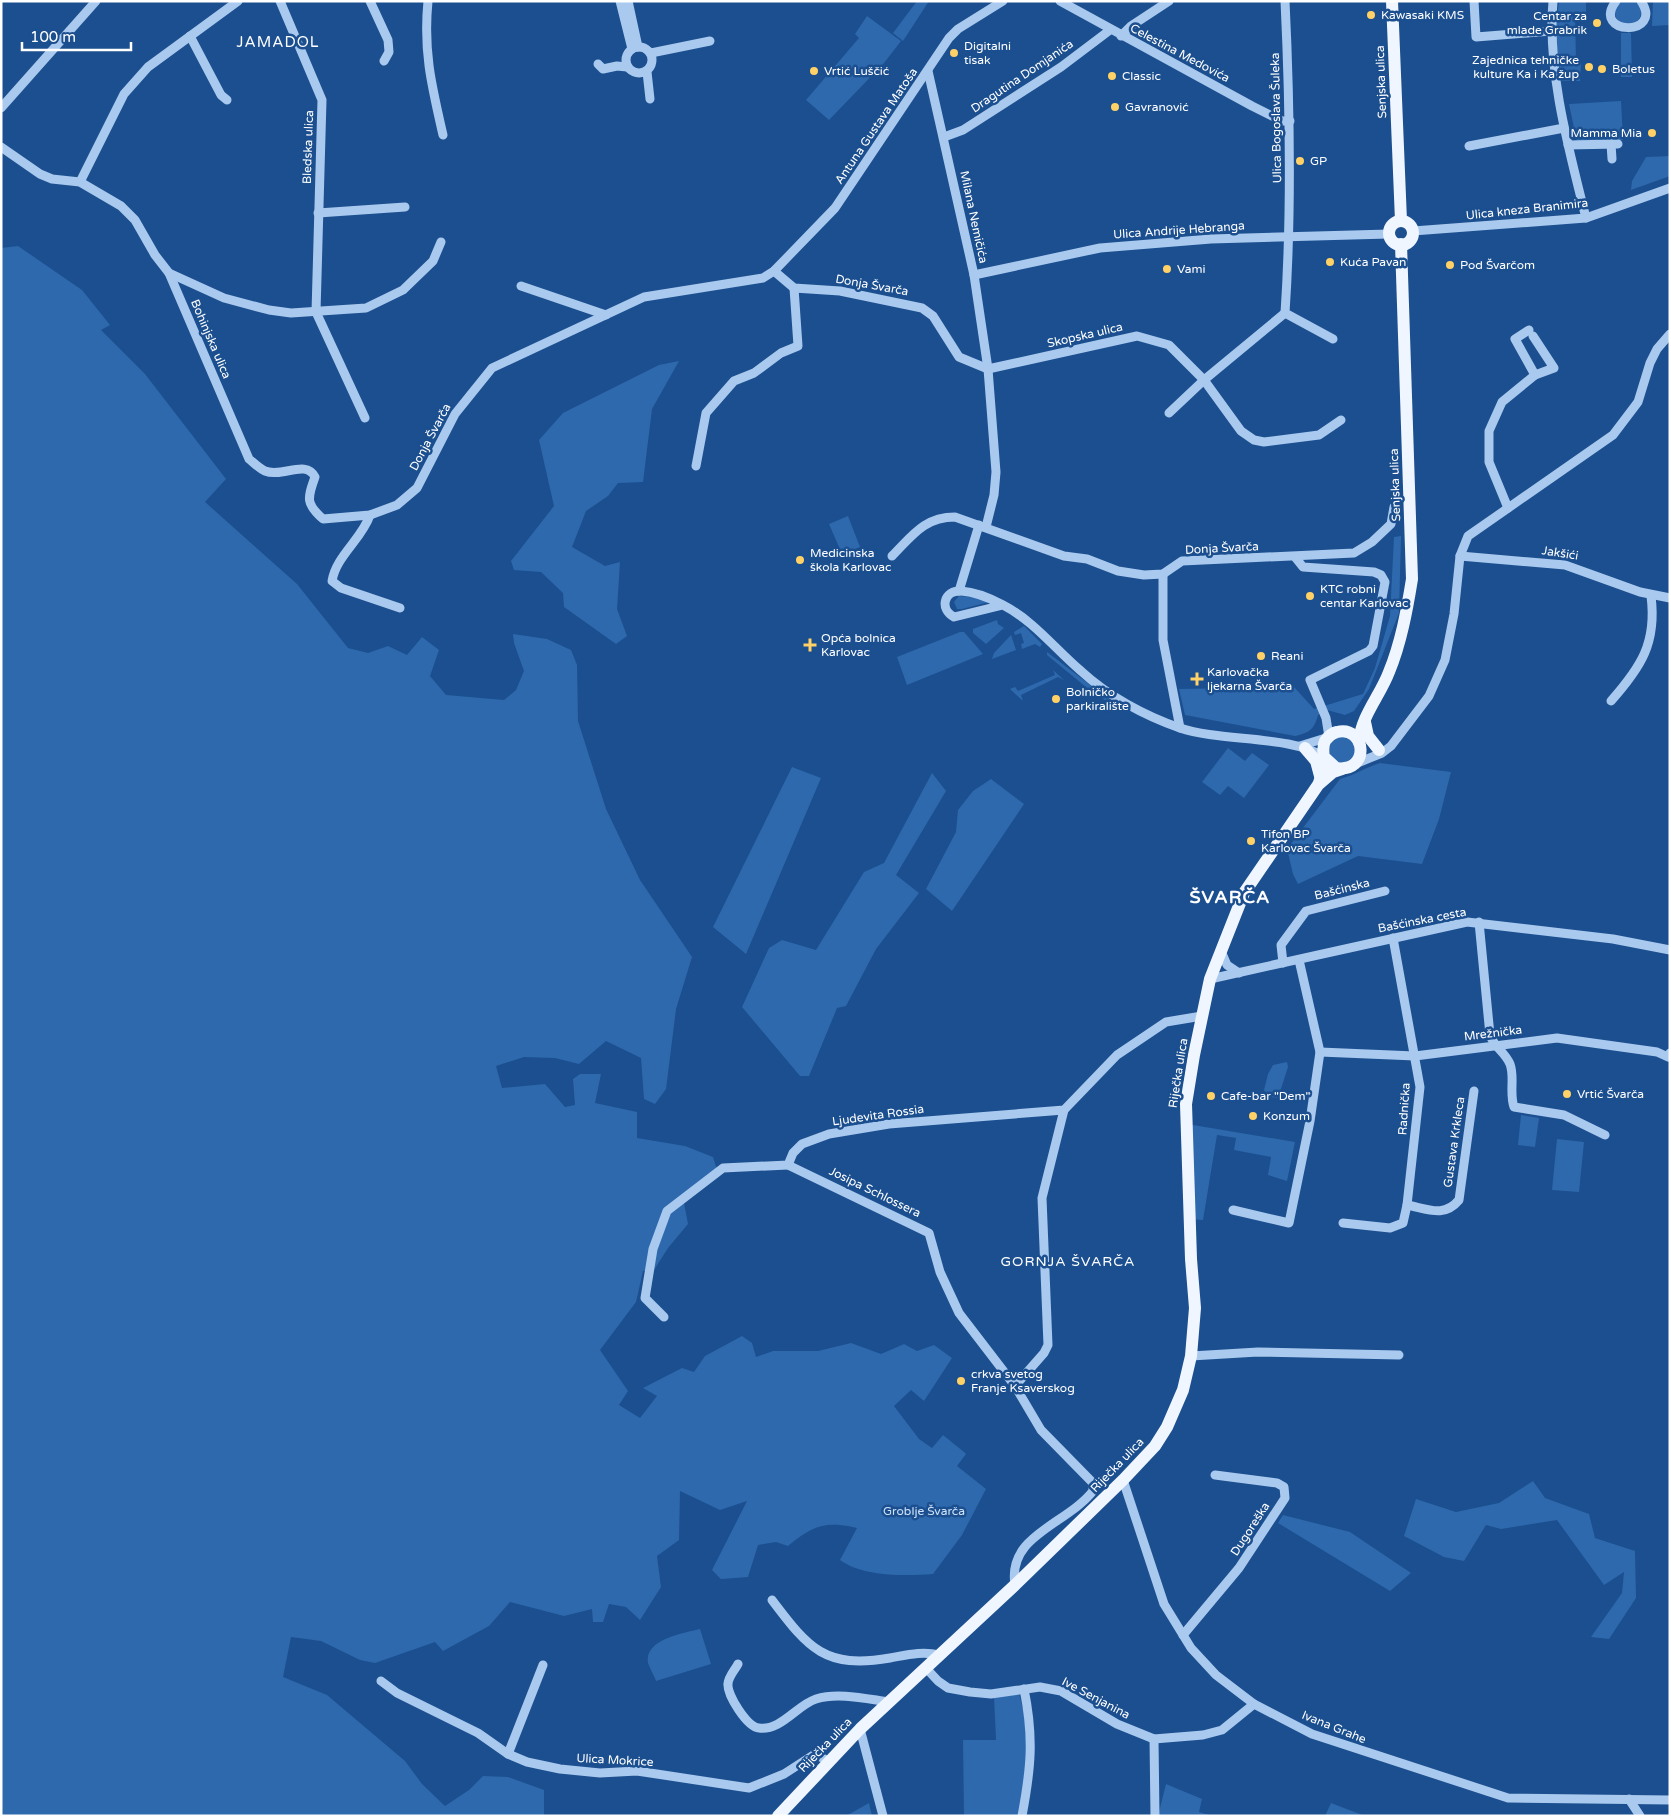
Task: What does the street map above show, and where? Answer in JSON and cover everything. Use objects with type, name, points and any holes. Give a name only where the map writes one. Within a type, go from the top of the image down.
[{"type":"main road","name":"Senjska ulica","points":[[1392,1],[1401,221]]},
{"type":"main road","points":[[1401,221],[1410,225],[1412,232],[1411,239],[1401,244],[1394,243],[1389,234],[1391,226],[1401,221]]},
{"type":"main road","name":"Senjska ulica","points":[[1359,742],[1365,717],[1390,671],[1406,616],[1412,579],[1401,244]]},
{"type":"main road","name":"Senjska ulica","points":[[1334,734],[1354,725],[1365,717]]},
{"type":"main road","points":[[1365,717],[1368,736],[1383,750]]},
{"type":"main road","points":[[1210,979],[1244,893],[1319,781],[1324,757],[1323,747],[1334,734],[1351,733],[1359,742],[1360,755],[1348,767],[1333,772],[1319,781]]},
{"type":"main road","points":[[1302,747],[1316,761],[1319,781]]},
{"type":"main road","points":[[1324,757],[1330,765],[1348,767]]},
{"type":"main road","name":"Riječka ulica","points":[[778,1816],[860,1729],[1015,1585],[1122,1480],[1155,1446],[1167,1427],[1183,1390],[1191,1356],[1195,1308],[1190,1259],[1186,1104],[1210,979]]},
{"type":"street","points":[[1,108],[96,1]]},
{"type":"street","points":[[80,182],[124,94],[148,68],[238,1]]},
{"type":"street","name":"Bledska ulica","points":[[280,1],[322,100],[316,312],[365,418]]},
{"type":"street","points":[[370,1],[388,40],[389,52],[384,60]]},
{"type":"street","points":[[428,1],[426,19],[428,70],[443,135]]},
{"type":"street","points":[[620,1],[635,48]]},
{"type":"street","points":[[623,64],[635,48],[628,1]]},
{"type":"street","name":"Antuna Gustava Matoša","points":[[774,272],[835,208],[949,38],[958,29],[1003,1]]},
{"type":"street","name":"Celestina Medovića","points":[[1060,1],[1252,106],[1282,120],[1290,121]]},
{"type":"street","points":[[1121,36],[1131,26],[1169,1]]},
{"type":"street","name":"Ulica Bogoslava Šuleka","points":[[1285,1],[1290,121],[1290,235]]},
{"type":"street","points":[[1474,1],[1476,37],[1550,31]]},
{"type":"street","points":[[1554,1],[1550,31],[1564,128],[1586,218]]},
{"type":"street","points":[[1616,1],[1612,8],[1612,18],[1619,26],[1629,29],[1640,25],[1644,17],[1644,8],[1640,1]]},
{"type":"street","name":"Dragutina Domjanića","points":[[944,137],[963,130],[1061,67],[1110,30]]},
{"type":"street","points":[[190,36],[221,95],[227,100]]},
{"type":"street","points":[[651,57],[710,41]]},
{"type":"street","points":[[635,48],[646,49],[651,57],[651,67],[643,72]]},
{"type":"street","points":[[598,64],[603,69],[623,64],[643,72]]},
{"type":"street","name":"Milana Nemičića","points":[[928,70],[974,275],[988,369]]},
{"type":"street","points":[[643,72],[650,99]]},
{"type":"street","points":[[1469,146],[1564,128]]},
{"type":"street","points":[[1568,145],[1614,144],[1612,159]]},
{"type":"street","name":"Bohinjska ulica","points":[[1,147],[40,174],[52,179],[80,182],[107,196],[135,220],[146,236],[155,255],[169,273],[249,459],[265,471],[279,473],[306,468],[312,471],[315,477],[308,494],[310,508],[323,519],[370,515]]},
{"type":"street","name":"Ulica kneza Branimira","points":[[1412,232],[1586,218],[1670,188]]},
{"type":"street","points":[[318,213],[405,207]]},
{"type":"street","name":"Ulica Andrije Hebranga","points":[[974,275],[1100,248],[1290,235],[1389,234]]},
{"type":"street","points":[[1169,413],[1204,380],[1286,313],[1290,235]]},
{"type":"street","points":[[169,273],[224,298],[291,313],[366,308],[403,290],[433,261],[441,242]]},
{"type":"street","points":[[696,466],[706,413],[734,381],[754,373],[781,353],[798,346],[794,288],[774,272]]},
{"type":"street","name":"Donja Švarča","points":[[370,515],[397,505],[417,488],[455,414],[492,368],[644,297],[763,278],[774,272]]},
{"type":"street","points":[[521,286],[606,315]]},
{"type":"street","name":"Donja Švarča","points":[[794,288],[840,291],[922,308],[933,316],[959,357],[988,369]]},
{"type":"street","points":[[1286,313],[1333,339]]},
{"type":"street","points":[[1508,508],[1489,462],[1489,431],[1502,402],[1535,375],[1554,368],[1531,333],[1515,340],[1535,375]]},
{"type":"street","points":[[1348,767],[1383,750],[1417,713],[1441,671],[1454,614],[1460,556],[1468,536],[1613,436],[1638,402],[1650,363],[1657,349],[1670,334]]},
{"type":"street","name":"Skopska ulica","points":[[988,369],[1137,336],[1168,345],[1204,380],[1240,431],[1254,440],[1264,442],[1319,435],[1341,420]]},
{"type":"street","points":[[959,591],[982,526],[996,472],[988,369]]},
{"type":"street","name":"Donja Švarča","points":[[1164,574],[1182,561],[1354,553],[1372,542],[1391,524],[1394,507]]},
{"type":"street","points":[[370,515],[366,529],[334,571],[332,581],[341,588],[400,608]]},
{"type":"street","points":[[892,556],[926,524],[940,517],[955,517],[1064,556],[1087,559],[1118,571],[1144,575],[1164,574],[1163,640],[1180,728]]},
{"type":"street","name":"Jakšići","points":[[1460,556],[1565,565],[1651,596],[1670,598]]},
{"type":"street","points":[[1295,557],[1303,567],[1374,572],[1380,575],[1385,582],[1376,638],[1369,651],[1310,680],[1334,734],[1302,747]]},
{"type":"street","points":[[1003,605],[954,617],[947,613],[944,606],[950,594],[959,591],[985,596],[1003,605],[1036,628],[1083,674],[1106,690],[1129,705],[1180,728],[1217,736],[1302,747],[1324,757]]},
{"type":"street","points":[[1611,701],[1641,664],[1651,638],[1654,617],[1651,596]]},
{"type":"street","points":[[1359,742],[1366,748],[1383,750]]},
{"type":"street","name":"Bašćinska","points":[[1283,963],[1281,945],[1306,911],[1384,891]]},
{"type":"street","name":"Bašćinska cesta","points":[[1210,979],[1467,922],[1613,939],[1670,950]]},
{"type":"street","points":[[1479,922],[1488,1019],[1494,1045],[1505,1054],[1511,1066],[1514,1107],[1564,1115],[1605,1135]]},
{"type":"street","name":"Radnička","points":[[1343,1223],[1390,1228],[1402,1224],[1407,1205],[1420,1086],[1416,1056],[1392,938]]},
{"type":"street","points":[[1221,951],[1227,965],[1239,973]]},
{"type":"street","points":[[1233,1210],[1290,1223],[1310,1120],[1320,1052],[1298,960]]},
{"type":"street","points":[[1015,1386],[1044,1353],[1048,1345],[1042,1198],[1064,1110],[1117,1055],[1166,1022],[1202,1016]]},
{"type":"street","name":"Mrežnička","points":[[1320,1052],[1416,1056],[1557,1038],[1669,1055]]},
{"type":"street","name":"Gustava Krkleca","points":[[1407,1205],[1441,1212],[1451,1209],[1459,1200],[1474,1091]]},
{"type":"street","name":"Ljudevita Rossia","points":[[788,1165],[793,1153],[802,1144],[829,1134],[889,1124],[1064,1110]]},
{"type":"street","points":[[664,1316],[645,1298],[653,1249],[667,1211],[723,1168],[788,1165]]},
{"type":"street","name":"Josipa Schlossera","points":[[788,1165],[929,1233],[948,1292],[959,1313],[1015,1386],[1041,1430],[1093,1482],[1093,1491],[1083,1504],[1026,1543],[1018,1553],[1012,1570],[1015,1585]]},
{"type":"street","points":[[1191,1356],[1258,1352],[1399,1355]]},
{"type":"street","name":"Dugoreška","points":[[1183,1635],[1239,1568],[1280,1506],[1286,1493],[1284,1487],[1277,1483],[1216,1475]]},
{"type":"street","name":"Ivana Grahe","points":[[1122,1480],[1164,1604],[1191,1648],[1216,1675],[1254,1704],[1312,1734],[1377,1757],[1508,1798],[1670,1800]]},
{"type":"street","points":[[772,1600],[798,1634],[814,1648],[833,1657],[861,1663],[925,1652],[939,1655]]},
{"type":"street","points":[[738,1664],[727,1682],[728,1690],[746,1719],[753,1726],[760,1729],[770,1727],[816,1699],[833,1697],[889,1702]]},
{"type":"street","points":[[508,1754],[543,1665]]},
{"type":"street","name":"Ive Senjanina","points":[[925,1667],[938,1681],[948,1688],[991,1694],[1040,1687],[1061,1692],[1117,1724],[1154,1739],[1203,1735],[1222,1730],[1236,1721],[1254,1704]]},
{"type":"street","name":"Ulica Mokrice","points":[[381,1681],[397,1693],[478,1733],[508,1754],[527,1762],[560,1769],[600,1773],[637,1771],[749,1788],[784,1774],[810,1755],[815,1754],[828,1761]]},
{"type":"street","points":[[1022,1816],[1032,1754],[1030,1720],[1024,1690]]},
{"type":"street","points":[[860,1729],[883,1816]]},
{"type":"street","points":[[1154,1739],[1155,1816]]},
{"type":"street","points":[[1629,1799],[1640,1816]]},
{"type":"green space","points":[[1628,-1],[1637,3],[1641,12],[1637,21],[1628,25],[1619,21],[1615,12],[1619,3]]},
{"type":"green space","points":[[917,1],[929,1],[903,41],[893,33]]},
{"type":"green space","points":[[1559,1],[1586,1],[1586,12],[1575,14],[1576,61],[1581,63],[1580,81],[1561,81],[1555,31]]},
{"type":"green space","points":[[1653,1],[1670,1],[1670,25],[1652,26]]},
{"type":"green space","points":[[867,16],[901,41],[884,63],[829,120],[806,100],[859,38],[855,34]]},
{"type":"green space","points":[[1621,33],[1631,33],[1632,77],[1621,77]]},
{"type":"green space","points":[[1621,101],[1623,140],[1577,142],[1569,104]]},
{"type":"green space","points":[[1670,156],[1670,176],[1631,190],[1632,181],[1646,157]]},
{"type":"green space","name":"Groblje Švarča","points":[[18,246],[82,290],[110,325],[101,330],[145,374],[226,479],[205,502],[297,584],[348,648],[368,653],[388,646],[407,655],[422,637],[439,650],[430,676],[446,695],[504,700],[516,690],[524,671],[514,643],[513,634],[547,639],[571,650],[577,665],[578,721],[606,809],[640,880],[692,957],[676,1009],[666,1089],[655,1104],[644,1099],[641,1058],[606,1041],[579,1064],[555,1058],[524,1057],[496,1066],[502,1088],[545,1084],[565,1107],[575,1105],[573,1079],[580,1074],[601,1074],[595,1103],[637,1112],[637,1138],[685,1146],[713,1157],[719,1176],[684,1203],[688,1224],[668,1248],[654,1270],[643,1271],[636,1302],[600,1350],[628,1391],[619,1405],[640,1418],[657,1396],[643,1388],[682,1368],[694,1372],[705,1356],[742,1336],[752,1343],[756,1357],[773,1351],[818,1351],[851,1343],[881,1354],[904,1344],[917,1351],[934,1345],[952,1358],[924,1401],[911,1390],[894,1406],[919,1439],[932,1448],[943,1435],[964,1452],[966,1454],[957,1466],[986,1489],[962,1535],[933,1574],[885,1574],[860,1570],[849,1566],[840,1560],[857,1528],[828,1525],[820,1526],[805,1533],[788,1546],[776,1542],[758,1545],[748,1577],[721,1579],[712,1570],[747,1501],[720,1510],[680,1491],[679,1540],[657,1556],[661,1587],[640,1620],[626,1607],[609,1604],[603,1622],[593,1622],[592,1609],[564,1616],[510,1602],[489,1626],[443,1651],[435,1642],[375,1663],[360,1660],[321,1641],[291,1637],[283,1677],[327,1695],[405,1761],[422,1784],[445,1806],[469,1790],[483,1776],[508,1777],[544,1790],[544,1816],[1,1816],[1,248]]},
{"type":"green space","points":[[679,361],[652,409],[643,482],[618,483],[608,496],[586,511],[572,547],[605,566],[620,562],[617,609],[627,636],[616,644],[564,607],[563,593],[541,572],[514,570],[511,561],[554,506],[539,440],[563,413],[659,365]]},
{"type":"green space","points":[[848,516],[860,547],[842,554],[829,524]]},
{"type":"green space","points":[[1401,536],[1399,613],[1369,689],[1354,711],[1345,715],[1327,710],[1318,715],[1315,724],[1310,730],[1295,736],[1185,715],[1179,689],[1294,687],[1314,709],[1363,694],[1375,668],[1390,616],[1394,537]]},
{"type":"green space","points":[[959,596],[978,598],[989,602],[957,609],[954,602]]},
{"type":"green space","points":[[997,620],[998,624],[1004,628],[986,644],[973,633],[973,629]]},
{"type":"green space","points":[[1024,626],[1042,644],[1040,647],[1035,644],[1022,649],[1021,644],[1024,643],[1021,633],[1015,635],[1014,632]]},
{"type":"green space","points":[[964,632],[983,654],[907,685],[897,657]]},
{"type":"green space","points":[[1011,635],[1016,650],[992,659],[994,653]]},
{"type":"green space","points":[[1047,652],[1119,707],[1119,709],[1092,692],[1047,655]]},
{"type":"green space","points":[[1053,670],[1064,680],[1058,677],[1021,695],[1023,701],[1010,689],[1015,687],[1018,691],[1055,675]]},
{"type":"green space","points":[[1342,735],[1354,742],[1355,756],[1343,764],[1331,759],[1329,750],[1330,744]]},
{"type":"green space","points":[[1228,748],[1245,761],[1252,753],[1269,765],[1244,798],[1228,786],[1220,795],[1202,782]]},
{"type":"green space","points":[[1380,763],[1451,772],[1439,819],[1422,864],[1358,856],[1298,884],[1293,874],[1287,849],[1340,779]]},
{"type":"green space","points":[[792,767],[821,778],[746,954],[713,927]]},
{"type":"green space","points":[[932,773],[946,791],[896,875],[919,893],[876,949],[846,1006],[837,1008],[809,1076],[800,1076],[742,1007],[769,948],[782,940],[816,950],[864,872],[884,863]]},
{"type":"green space","points":[[991,779],[1024,804],[952,911],[926,889],[956,832],[958,810],[973,791]]},
{"type":"green space","points":[[1287,1062],[1288,1067],[1278,1098],[1269,1097],[1264,1090],[1268,1074],[1273,1065]]},
{"type":"green space","points":[[1521,1115],[1539,1118],[1535,1147],[1518,1145]]},
{"type":"green space","points":[[1187,1124],[1295,1142],[1287,1181],[1268,1175],[1271,1157],[1234,1150],[1236,1138],[1217,1135],[1203,1220],[1189,1219]]},
{"type":"green space","points":[[1557,1139],[1584,1142],[1579,1192],[1552,1190]]},
{"type":"green space","points":[[1533,1481],[1545,1498],[1589,1514],[1595,1538],[1635,1551],[1636,1598],[1609,1639],[1591,1637],[1622,1593],[1624,1572],[1604,1585],[1557,1520],[1501,1529],[1486,1525],[1464,1561],[1444,1557],[1404,1536],[1416,1499],[1456,1512],[1499,1503]]},
{"type":"green space","points":[[1283,1515],[1350,1532],[1411,1573],[1390,1591],[1278,1523]]},
{"type":"green space","points":[[700,1629],[711,1664],[656,1681],[648,1663],[648,1655],[652,1648],[675,1635]]},
{"type":"green space","points":[[1019,1694],[1026,1726],[1027,1755],[1018,1816],[964,1816],[963,1740],[996,1740],[994,1697]]},
{"type":"green space","points":[[1166,1784],[1202,1799],[1199,1812],[1212,1816],[1158,1816]]},
{"type":"green space","points":[[869,1803],[872,1816],[846,1816]]},
{"type":"green space","points":[[1331,1803],[1365,1816],[1325,1816]]},
{"type":"place","name":"Kawasaki KMS","points":[[1371,15]]},
{"type":"place","name":"Centar za mlade Grabrik","points":[[1597,23]]},
{"type":"place","name":"Digitalni tisak","points":[[954,53]]},
{"type":"place","name":"Zajednica tehničke kulture Ka i Ka žup","points":[[1589,67]]},
{"type":"place","name":"Boletus","points":[[1602,69]]},
{"type":"place","name":"Vrtić Luščić","points":[[814,71]]},
{"type":"place","name":"Classic","points":[[1112,76]]},
{"type":"place","name":"Gavranović","points":[[1115,107]]},
{"type":"place","name":"Mamma Mia","points":[[1652,133]]},
{"type":"place","name":"GP","points":[[1300,161]]},
{"type":"place","name":"Kuća Pavan","points":[[1330,262]]},
{"type":"place","name":"Pod Švarčom","points":[[1450,265]]},
{"type":"place","name":"Vami","points":[[1167,269]]},
{"type":"place","name":"Medicinska škola Karlovac","points":[[800,560]]},
{"type":"place","name":"KTC robni centar Karlovac","points":[[1310,596]]},
{"type":"place","name":"Opća bolnica Karlovac","points":[[810,645]]},
{"type":"place","name":"Reani","points":[[1261,656]]},
{"type":"place","name":"Karlovačka ljekarna Švarča","points":[[1197,679]]},
{"type":"place","name":"Bolničko parkiralište","points":[[1056,699]]},
{"type":"place","name":"Tifon BP Karlovac Švarča","points":[[1251,841]]},
{"type":"place","name":"Vrtić Švarča","points":[[1567,1094]]},
{"type":"place","name":"Cafe-bar \"Dem\"","points":[[1211,1096]]},
{"type":"place","name":"Konzum","points":[[1253,1116]]},
{"type":"place","name":"crkva svetog Franje Ksaverskog","points":[[961,1381]]},
{"type":"district","name":"JAMADOL","points":[[278,42]]},
{"type":"district","name":"ŠVARČA","points":[[1230,897]]},
{"type":"district","name":"GORNJA ŠVARČA","points":[[1068,1261]]}]
